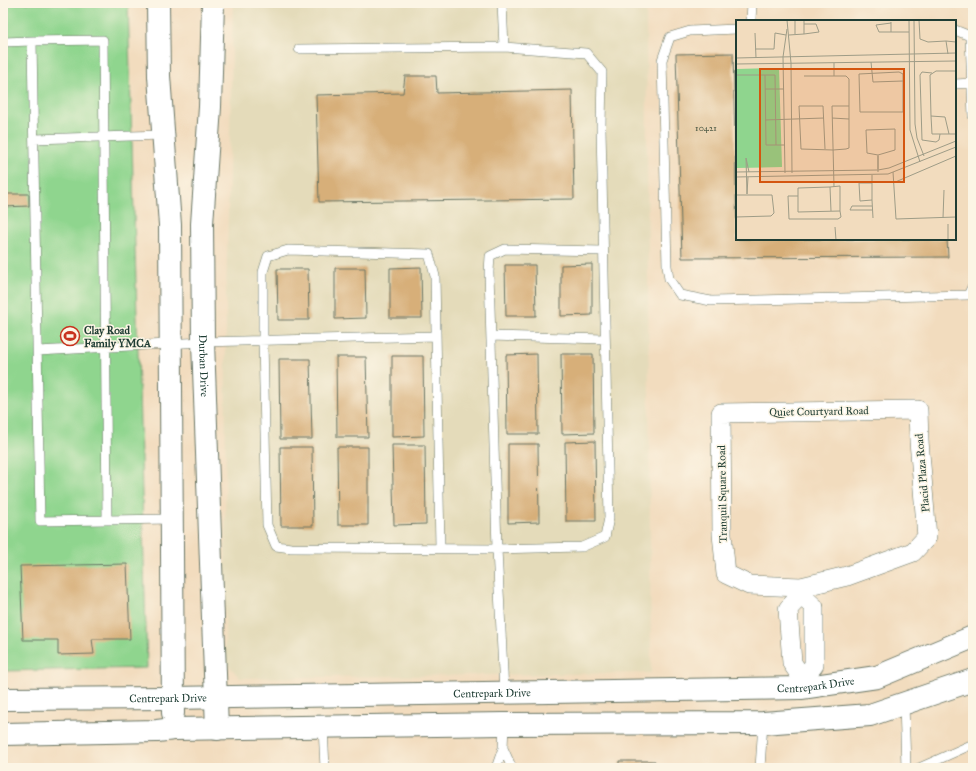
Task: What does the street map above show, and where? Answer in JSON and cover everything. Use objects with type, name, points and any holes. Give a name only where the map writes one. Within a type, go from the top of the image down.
[{"type":"street","points":[[158,3],[159,76],[170,225],[174,729]]},
{"type":"street","name":"Durban Drive","points":[[213,3],[210,107],[202,224],[203,342],[217,729]]},
{"type":"street","name":"Quiet Courtyard Road","points":[[721,413],[918,410]]},
{"type":"street","name":"Placid Plaza Road","points":[[801,591],[913,552],[927,537],[918,410]]},
{"type":"street","name":"Tranquil Square Road","points":[[721,413],[722,534],[726,574],[749,585],[801,591]]},
{"type":"street","points":[[802,683],[814,665],[814,607],[801,591],[788,609],[792,663],[802,683],[808,719]]},
{"type":"street","name":"Centrepark Drive","points":[[3,699],[173,698],[504,692],[802,683],[877,677],[973,637]]},
{"type":"street","points":[[3,734],[157,731],[174,729],[504,724],[763,723],[870,715],[973,680]]},
{"type":"street","points":[[504,692],[504,724]]},
{"type":"lane","points":[[502,3],[504,47]]},
{"type":"lane","points":[[751,20],[752,3]]},
{"type":"lane","points":[[736,29],[690,31],[670,37],[662,60],[667,266],[668,279],[680,295],[711,301],[968,295],[973,287]]},
{"type":"lane","points":[[956,30],[970,36],[973,116]]},
{"type":"lane","points":[[3,42],[103,40],[107,520]]},
{"type":"lane","points":[[32,41],[40,521],[172,520]]},
{"type":"lane","points":[[299,49],[504,47],[586,53],[602,72],[601,127],[609,518],[605,537],[582,547],[497,549],[291,548],[276,546],[267,525],[263,341],[264,272],[268,256],[288,250],[429,254],[435,276],[440,548]]},
{"type":"lane","points":[[956,84],[972,83]]},
{"type":"lane","points":[[34,139],[163,135]]},
{"type":"lane","points":[[504,692],[497,549],[490,336],[490,256],[505,249],[603,251]]},
{"type":"lane","points":[[38,351],[106,349],[203,342],[436,336]]},
{"type":"lane","points":[[490,336],[605,339]]},
{"type":"lane","points":[[904,703],[906,768]]},
{"type":"lane","points":[[760,768],[763,723]]},
{"type":"lane","points":[[496,768],[504,748],[504,724]]},
{"type":"lane","points":[[324,727],[325,768]]},
{"type":"lane","points":[[919,768],[973,744]]},
{"type":"lane","points":[[504,748],[512,768]]},
{"type":"shaded area","points":[[233,3],[646,3],[651,673],[240,678],[225,661],[226,298]]},
{"type":"green space","name":"Clay Road Family YMCA","points":[[3,3],[128,3],[147,668],[3,671]]},
{"type":"building","points":[[733,53],[736,240],[947,240],[948,257],[682,258],[676,54]]},
{"type":"building","points":[[405,76],[436,76],[437,93],[572,90],[574,199],[319,202],[316,95],[403,93]]},
{"type":"building","points":[[3,194],[29,194],[29,206],[3,207]]},
{"type":"building","points":[[592,264],[592,315],[561,316],[561,265]]},
{"type":"building","points":[[505,265],[535,265],[536,316],[506,316]]},
{"type":"building","points":[[421,267],[422,318],[390,318],[390,268]]},
{"type":"building","points":[[335,268],[365,268],[366,318],[335,319]]},
{"type":"building","points":[[277,269],[308,269],[309,320],[278,320]]},
{"type":"building","points":[[537,354],[538,434],[507,434],[506,355]]},
{"type":"building","points":[[561,354],[593,354],[594,433],[562,434]]},
{"type":"building","points":[[392,356],[423,356],[424,436],[392,437]]},
{"type":"building","points":[[336,357],[366,357],[368,437],[337,437]]},
{"type":"building","points":[[279,359],[310,359],[312,439],[280,439]]},
{"type":"building","points":[[595,441],[596,521],[566,521],[565,442]]},
{"type":"building","points":[[508,444],[538,444],[539,522],[508,523]]},
{"type":"building","points":[[392,445],[425,445],[426,524],[394,525]]},
{"type":"building","points":[[280,447],[312,447],[313,526],[281,526]]},
{"type":"building","points":[[337,447],[368,447],[368,525],[338,525]]},
{"type":"building","points":[[127,564],[130,639],[92,639],[94,654],[58,655],[58,640],[23,640],[20,566]]},
{"type":"building","points":[[619,761],[655,761],[655,768],[596,768],[596,766],[619,766]]},
{"type":"place","name":"Clay Road Family YMCA","points":[[70,336]]}]
